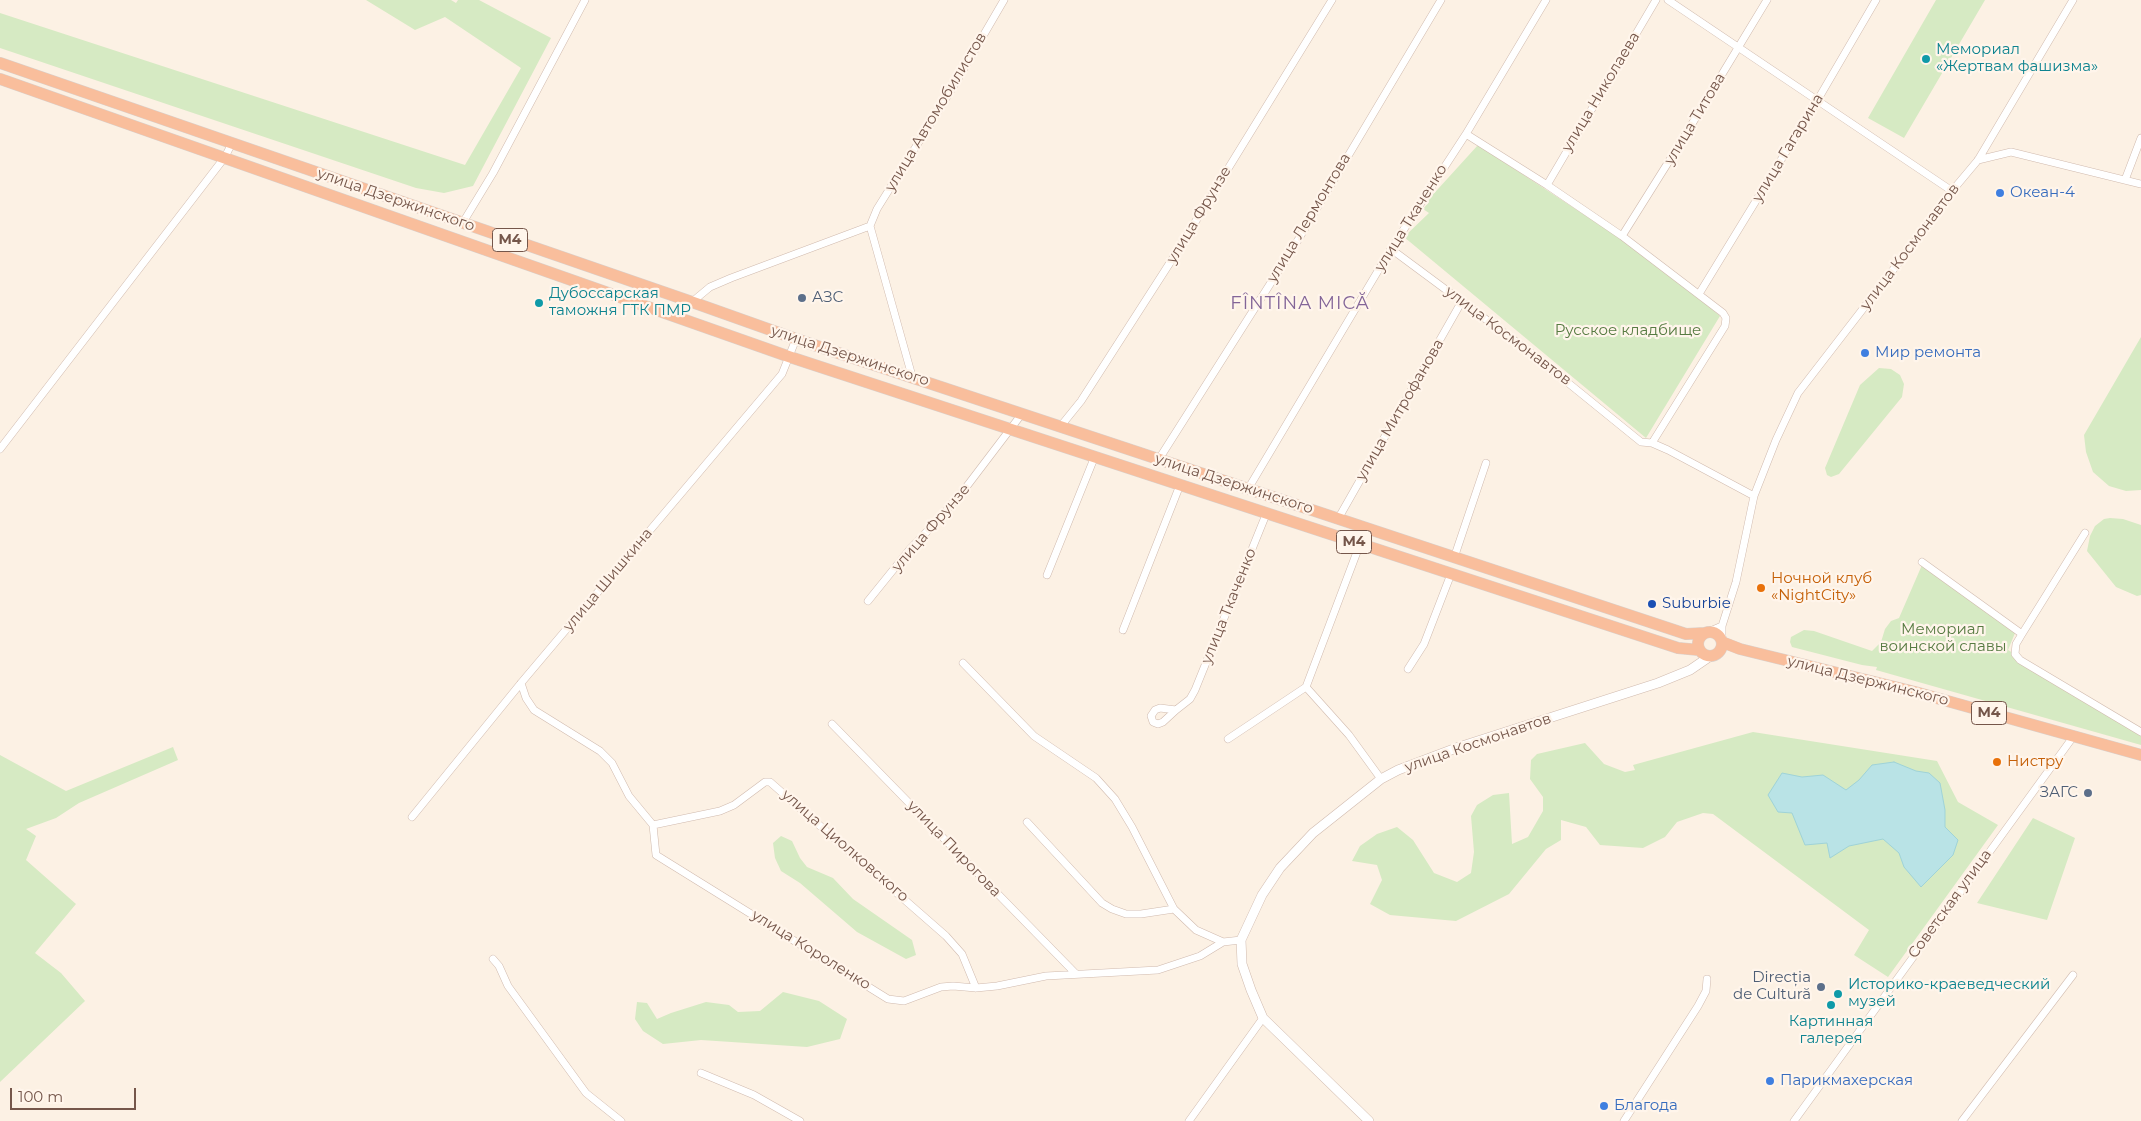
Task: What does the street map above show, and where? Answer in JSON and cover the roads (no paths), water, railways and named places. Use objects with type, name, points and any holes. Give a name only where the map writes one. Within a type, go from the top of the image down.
[{"type":"highway","name":"улица Дзержинского","points":[[0,63],[462,224],[796,339],[912,376],[1021,415],[1160,459],[1686,634],[1706,632]]},
{"type":"highway","name":"улица Дзержинского","points":[[0,79],[790,357],[1678,648],[1699,650]]},
{"type":"highway","points":[[1699,650],[1698,642],[1706,632],[1719,635],[1721,646]]},
{"type":"highway","name":"улица Дзержинского","points":[[1721,646],[1915,692],[2141,755]]},
{"type":"highway","name":"M4","points":[[1699,650],[1703,655],[1709,657],[1716,656],[1721,646]]},
{"type":"street","points":[[462,224],[488,180],[585,0]]},
{"type":"street","name":"улица Автомобилистов","points":[[870,226],[878,209],[1004,0]]},
{"type":"street","name":"улица Фрунзе","points":[[1060,427],[1081,401],[1173,258],[1332,0]]},
{"type":"street","name":"улица Лермонтова","points":[[1160,459],[1298,240],[1440,0]]},
{"type":"street","name":"улица Ткаченко","points":[[1248,489],[1391,249],[1466,134],[1546,0]]},
{"type":"street","name":"улица Николаева","points":[[1546,185],[1656,0]]},
{"type":"street","points":[[1668,0],[1952,191]]},
{"type":"street","name":"улица Титова","points":[[1622,236],[1682,142],[1767,0]]},
{"type":"street","name":"улица Гагарина","points":[[1700,294],[1876,0]]},
{"type":"street","name":"улица Космонавтов","points":[[1721,646],[1722,626],[1736,582],[1754,496],[1776,440],[1798,392],[1952,191],[1978,160],[2073,0]]},
{"type":"street","points":[[1466,134],[1622,236],[1723,313],[1726,318],[1725,326],[1652,444]]},
{"type":"street","points":[[2125,180],[2141,138]]},
{"type":"street","points":[[0,449],[225,157],[232,143]]},
{"type":"street","points":[[1978,160],[2011,152],[2141,184]]},
{"type":"street","points":[[692,302],[710,287],[730,278],[870,226],[912,376]]},
{"type":"street","name":"улица Космонавтов","points":[[1391,249],[1538,358],[1641,442],[1652,444],[1754,496]]},
{"type":"street","name":"улица Митрофанова","points":[[1338,519],[1462,301]]},
{"type":"street","name":"улица Шишкина","points":[[412,817],[521,682],[782,374],[796,339]]},
{"type":"street","name":"улица Фрунзе","points":[[868,601],[910,549],[942,516],[967,486],[1021,415]]},
{"type":"street","points":[[1047,575],[1095,456]]},
{"type":"street","points":[[1454,558],[1486,463]]},
{"type":"street","points":[[1123,630],[1180,485]]},
{"type":"street","name":"улица Ткаченко","points":[[1176,710],[1190,699],[1267,512]]},
{"type":"street","points":[[2085,533],[2016,644],[2015,654],[2020,660],[2141,732]]},
{"type":"street","points":[[1228,739],[1306,687],[1360,544]]},
{"type":"street","points":[[1922,562],[2022,634]]},
{"type":"street","points":[[1408,669],[1424,644],[1451,574]]},
{"type":"street","points":[[1706,632],[1722,626]]},
{"type":"street","points":[[1690,670],[1699,650]]},
{"type":"street","name":"улица Космонавтов","points":[[1263,1018],[1242,964],[1241,940],[1262,895],[1280,868],[1296,849],[1334,816],[1382,779],[1415,762],[1658,683],[1690,670],[1709,657]]},
{"type":"street","points":[[963,663],[1034,736],[1096,778],[1115,799],[1132,827],[1174,909],[1196,930],[1223,942],[1241,940]]},
{"type":"street","points":[[521,682],[526,698],[534,710],[600,751],[612,763],[629,796],[653,825]]},
{"type":"street","points":[[1306,687],[1349,735],[1382,779]]},
{"type":"street","name":"улица Пирогова","points":[[832,724],[1076,974]]},
{"type":"street","name":"Советская улица","points":[[1794,1121],[2073,737]]},
{"type":"street","name":"улица Циолковского","points":[[653,825],[720,811],[734,805],[765,782],[770,782],[946,936],[962,954],[976,988]]},
{"type":"street","points":[[1027,822],[1107,906],[1126,914],[1141,914],[1174,909]]},
{"type":"street","name":"улица Короленко","points":[[653,825],[656,856],[888,998],[904,1001],[941,987],[976,988],[997,986],[1046,976],[1158,970],[1200,956],[1223,942]]},
{"type":"street","points":[[493,959],[499,966],[508,986],[586,1092],[621,1121]]},
{"type":"street","points":[[1962,1121],[2073,975]]},
{"type":"street","points":[[1624,1121],[1698,1006],[1706,991],[1707,979]]},
{"type":"street","points":[[1190,1121],[1263,1018],[1368,1121]]},
{"type":"street","points":[[702,1073],[754,1095],[800,1121]]},
{"type":"water","points":[[1894,762],[1916,771],[1929,773],[1940,783],[1945,810],[1945,827],[1958,840],[1953,855],[1921,887],[1904,867],[1899,853],[1883,839],[1849,846],[1830,858],[1827,843],[1805,845],[1792,813],[1778,812],[1768,795],[1782,773],[1802,777],[1823,775],[1846,790],[1859,780],[1872,765]]},
{"type":"place","name":"Мемориал «Жертвам фашизма»","points":[[1926,59]]},
{"type":"place","name":"Океан-4","points":[[2000,193]]},
{"type":"place","name":"АЗС","points":[[802,298]]},
{"type":"place","name":"Дубоссарская таможня ГТК ПМР","points":[[539,303]]},
{"type":"place","name":"Мир ремонта","points":[[1865,353]]},
{"type":"place","name":"Ночной клуб «NightCity»","points":[[1761,588]]},
{"type":"place","name":"Suburbie","points":[[1652,604]]},
{"type":"place","name":"Нистру","points":[[1997,762]]},
{"type":"place","name":"ЗАГС","points":[[2088,793]]},
{"type":"place","name":"Direcția de Cultură","points":[[1821,987]]},
{"type":"place","name":"Историко-краеведческий музей","points":[[1838,994]]},
{"type":"place","name":"Картинная галерея","points":[[1831,1005]]},
{"type":"place","name":"Парикмахерская","points":[[1770,1081]]},
{"type":"place","name":"Благода","points":[[1604,1106]]},
{"type":"district","name":"FÎNTÎNA MICĂ","points":[[1300,304]]},
{"type":"park label","name":"Русское кладбище","points":[[1628,331]]},
{"type":"park label","name":"Мемориал воинской славы","points":[[1943,638]]}]
